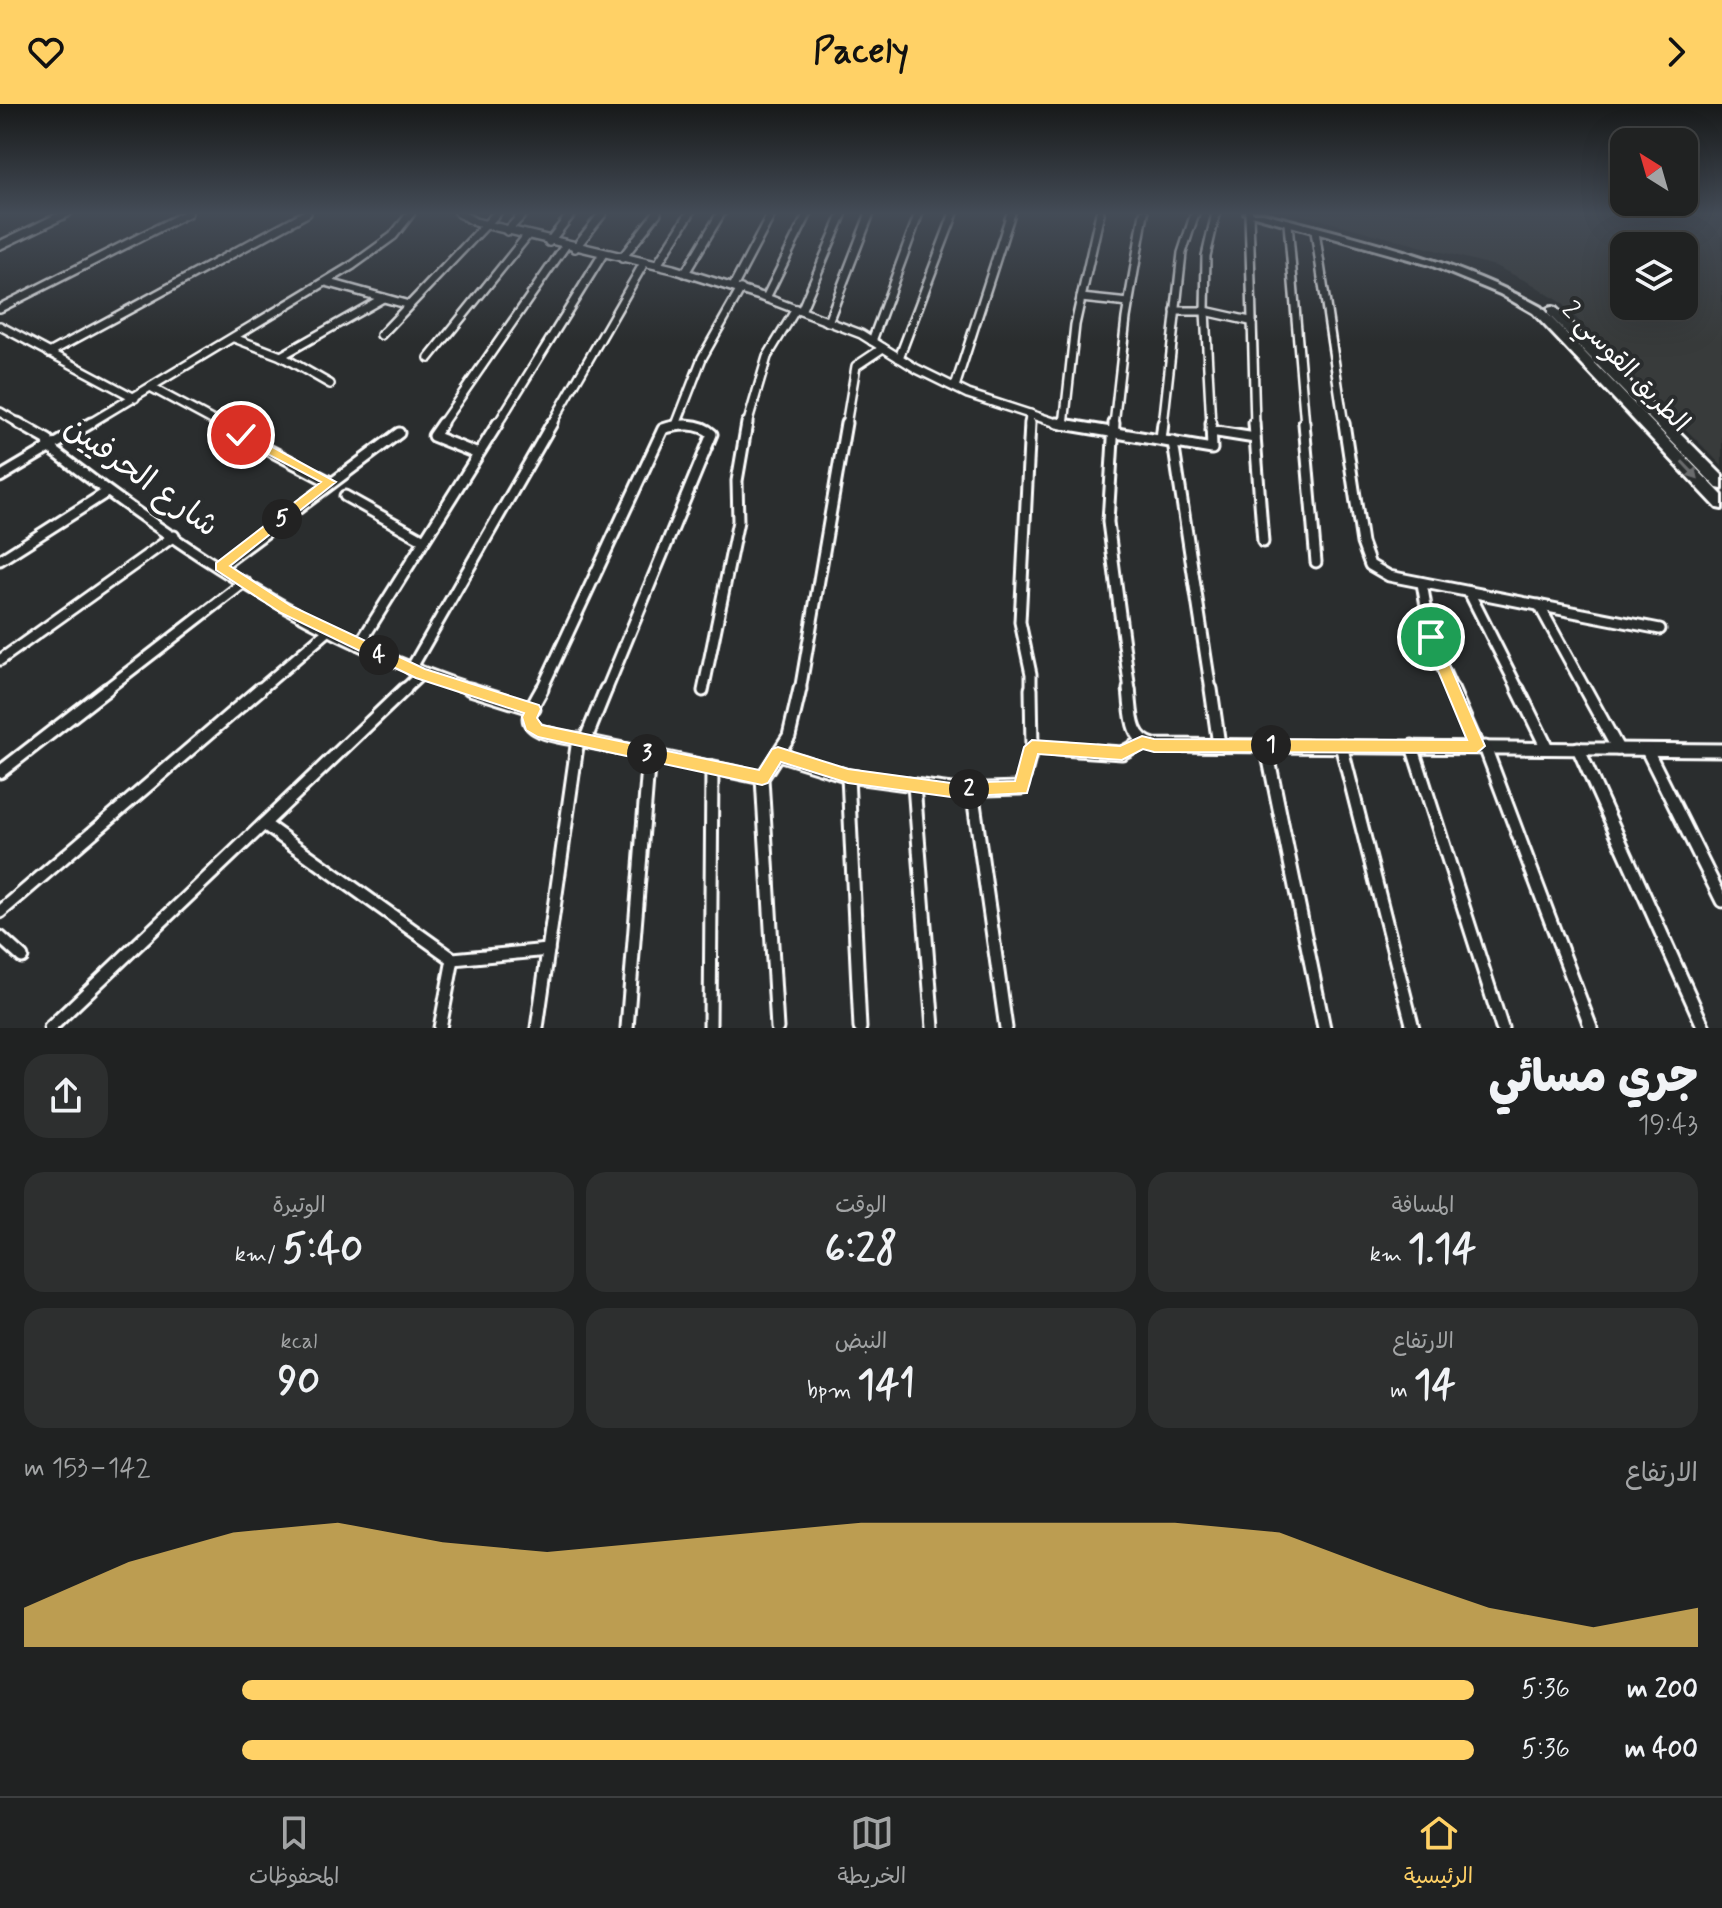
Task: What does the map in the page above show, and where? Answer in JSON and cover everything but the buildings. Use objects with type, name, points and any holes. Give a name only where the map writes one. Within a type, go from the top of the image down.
[{"type":"highway","name":"الطريق القوسي 2","points":[[1404,256],[1478,277],[1537,310],[1722,504]]},
{"type":"highway","name":"الطريق القوسي 2","points":[[1437,256],[1466,264],[1527,291],[1597,355],[1722,484]]},
{"type":"street","points":[[0,308],[103,256]]},
{"type":"street","points":[[49,353],[228,256]]},
{"type":"street","points":[[0,477],[152,388],[364,256]]},
{"type":"street","points":[[381,335],[455,256]]},
{"type":"street","points":[[429,358],[511,256]]},
{"type":"street","points":[[478,454],[433,436],[558,256]]},
{"type":"street","points":[[359,645],[602,256]]},
{"type":"street","points":[[613,256],[657,265],[766,298],[872,341],[955,387],[1064,425],[1212,449],[1205,311],[1206,256]]},
{"type":"street","points":[[657,265],[663,256]]},
{"type":"street","points":[[685,273],[695,256]]},
{"type":"street","points":[[676,425],[702,358],[752,256]]},
{"type":"street","points":[[766,298],[787,256]]},
{"type":"street","points":[[703,691],[738,521],[735,502],[747,425],[774,342],[798,310],[823,256]]},
{"type":"street","points":[[828,322],[853,256]]},
{"type":"street","points":[[872,341],[903,256]]},
{"type":"street","points":[[899,358],[938,256]]},
{"type":"street","points":[[955,387],[997,256]]},
{"type":"street","points":[[1064,425],[1081,298],[1090,256]]},
{"type":"street","points":[[1137,256],[1113,432],[1108,522],[1135,733],[1142,742],[1154,745],[1722,750]]},
{"type":"street","points":[[1161,440],[1182,256]]},
{"type":"street","points":[[1250,256],[1255,438],[1263,542]]},
{"type":"street","points":[[1291,256],[1316,562]]},
{"type":"street","points":[[1319,256],[1365,555],[1370,565],[1389,576],[1660,629]]},
{"type":"street","points":[[50,1028],[264,824],[416,672],[644,263]]},
{"type":"street","points":[[326,282],[409,305]]},
{"type":"street","points":[[281,356],[320,333],[342,326],[383,298]]},
{"type":"street","points":[[1081,298],[1129,303]]},
{"type":"street","points":[[1175,311],[1205,311],[1250,321]]},
{"type":"street","points":[[0,326],[135,398]]},
{"type":"street","points":[[234,338],[281,356],[330,384]]},
{"type":"street","points":[[777,1028],[762,778],[789,736],[800,692],[856,366],[883,348]]},
{"type":"street","points":[[152,388],[330,482]]},
{"type":"street","name":"شارع الحرفيين","points":[[0,412],[48,440],[49,447],[107,492],[286,610],[416,672],[534,709]]},
{"type":"street","points":[[778,754],[848,776],[914,785],[1021,788],[1032,747],[1031,674],[1020,622],[1030,414]]},
{"type":"street","points":[[537,1028],[582,740],[712,434],[706,428],[676,425],[663,429],[529,717],[531,725],[538,731],[582,740],[649,754],[712,768],[762,778]]},
{"type":"street","points":[[1211,431],[1255,438]]},
{"type":"street","points":[[221,566],[399,433]]},
{"type":"street","points":[[1173,442],[1219,745]]},
{"type":"street","points":[[0,560],[107,492]]},
{"type":"street","points":[[345,496],[424,540]]},
{"type":"street","points":[[0,660],[174,536]]},
{"type":"street","points":[[0,772],[245,582]]},
{"type":"street","points":[[1422,583],[1433,647],[1481,746],[1591,1028]]},
{"type":"street","points":[[1469,592],[1547,748]]},
{"type":"street","points":[[1539,605],[1618,749]]},
{"type":"street","points":[[0,912],[328,631]]},
{"type":"street","points":[[1032,747],[1122,753],[1142,742]]},
{"type":"street","points":[[1266,745],[1324,1028]]},
{"type":"street","points":[[1341,745],[1413,1028]]},
{"type":"street","points":[[1412,746],[1502,1028]]},
{"type":"street","points":[[1578,748],[1704,1028]]},
{"type":"street","points":[[1647,750],[1722,901]]},
{"type":"street","points":[[627,1028],[649,754]]},
{"type":"street","points":[[710,1028],[712,768]]},
{"type":"street","points":[[848,776],[860,1028]]},
{"type":"street","points":[[914,785],[933,1028]]},
{"type":"street","points":[[972,789],[1006,1028]]},
{"type":"street","points":[[264,824],[453,959],[548,950]]},
{"type":"street","points":[[0,937],[22,957]]},
{"type":"street","points":[[440,1028],[453,959]]},
{"type":"shaded area","points":[[1458,256],[1610,256],[1610,320],[1698,320],[1698,256],[1722,256],[1722,466],[1561,303],[1534,285],[1495,266]]},
{"type":"route","points":[[241,435],[330,482],[221,566],[286,610],[421,674],[534,709],[529,717],[531,725],[538,731],[762,778],[778,754],[848,776],[951,790],[1021,788],[1032,747],[1122,753],[1142,742],[1154,745],[1477,746],[1431,637]]}]
